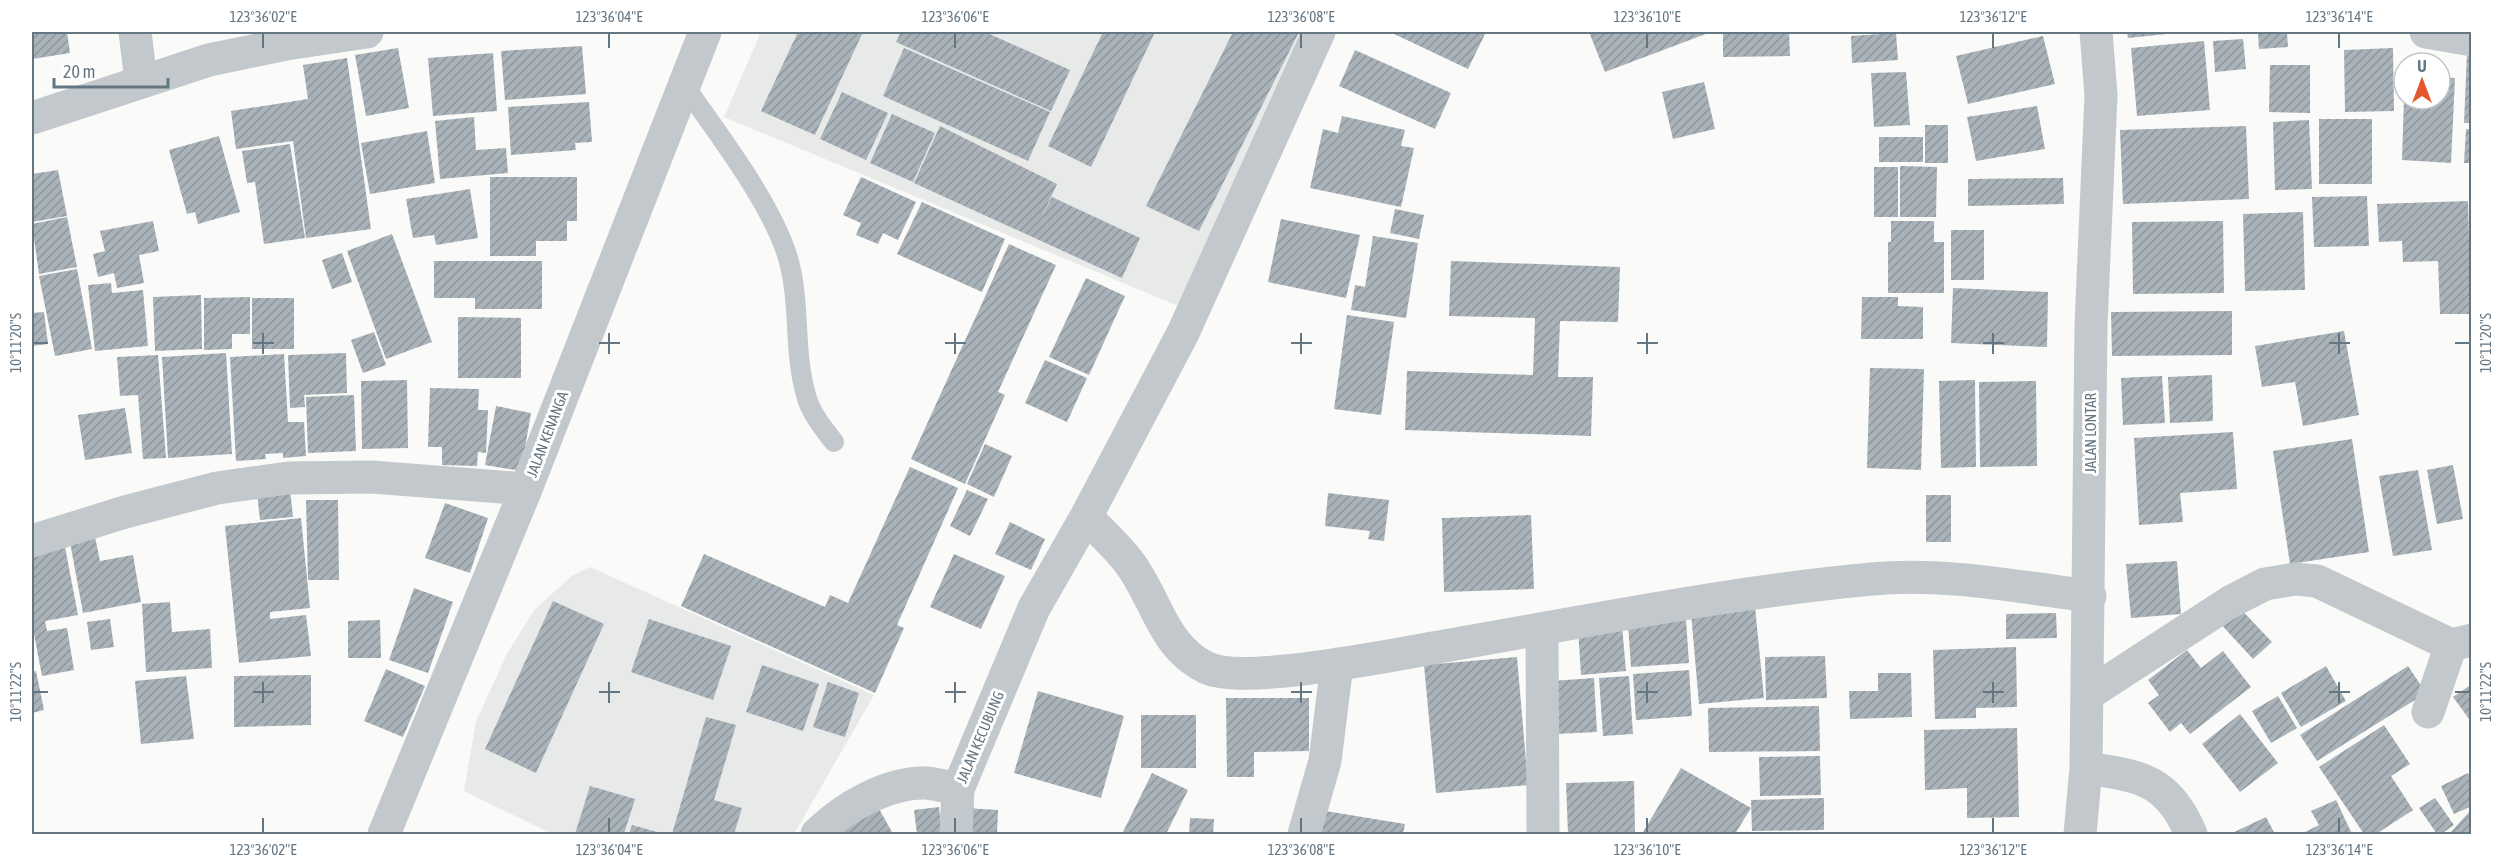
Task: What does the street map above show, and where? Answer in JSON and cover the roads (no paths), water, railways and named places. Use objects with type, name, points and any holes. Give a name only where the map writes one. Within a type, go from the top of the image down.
[{"type":"street","points":[[135,32],[141,81]]},
{"type":"street","points":[[32,118],[209,60],[286,44],[367,32]]},
{"type":"street","name":"JALAN KENANGA","points":[[384,834],[526,489],[705,32]]},
{"type":"street","name":"JALAN KECUBUNG","points":[[817,834],[848,809],[895,789],[925,783],[958,789],[1034,608],[1086,517],[1183,333],[1319,32]]},
{"type":"street","name":"JALAN LONTAR","points":[[2080,834],[2086,768],[2090,596],[2091,325],[2101,96],[2096,32]]},
{"type":"street","points":[[2426,32],[2472,40]]},
{"type":"street","points":[[32,541],[124,512],[217,488],[288,478],[372,477],[526,489]]},
{"type":"street","points":[[1086,517],[1130,563],[1144,585],[1158,617],[1179,649],[1209,669],[1249,674],[1337,664],[1797,586],[1876,578],[1942,579],[2090,596]]},
{"type":"street","points":[[2087,695],[2230,602],[2265,584],[2295,579],[2317,581],[2461,643],[2428,712]]},
{"type":"street","points":[[1542,629],[1542,834]]},
{"type":"street","points":[[1304,834],[1325,761],[1337,664]]},
{"type":"street","points":[[2086,768],[2135,775],[2153,783],[2171,798],[2191,834]]},
{"type":"street","points":[[956,834],[958,789]]},
{"type":"lane","points":[[684,85],[736,160],[775,228],[788,258],[795,295],[800,368],[806,397],[817,419],[834,442]]}]
